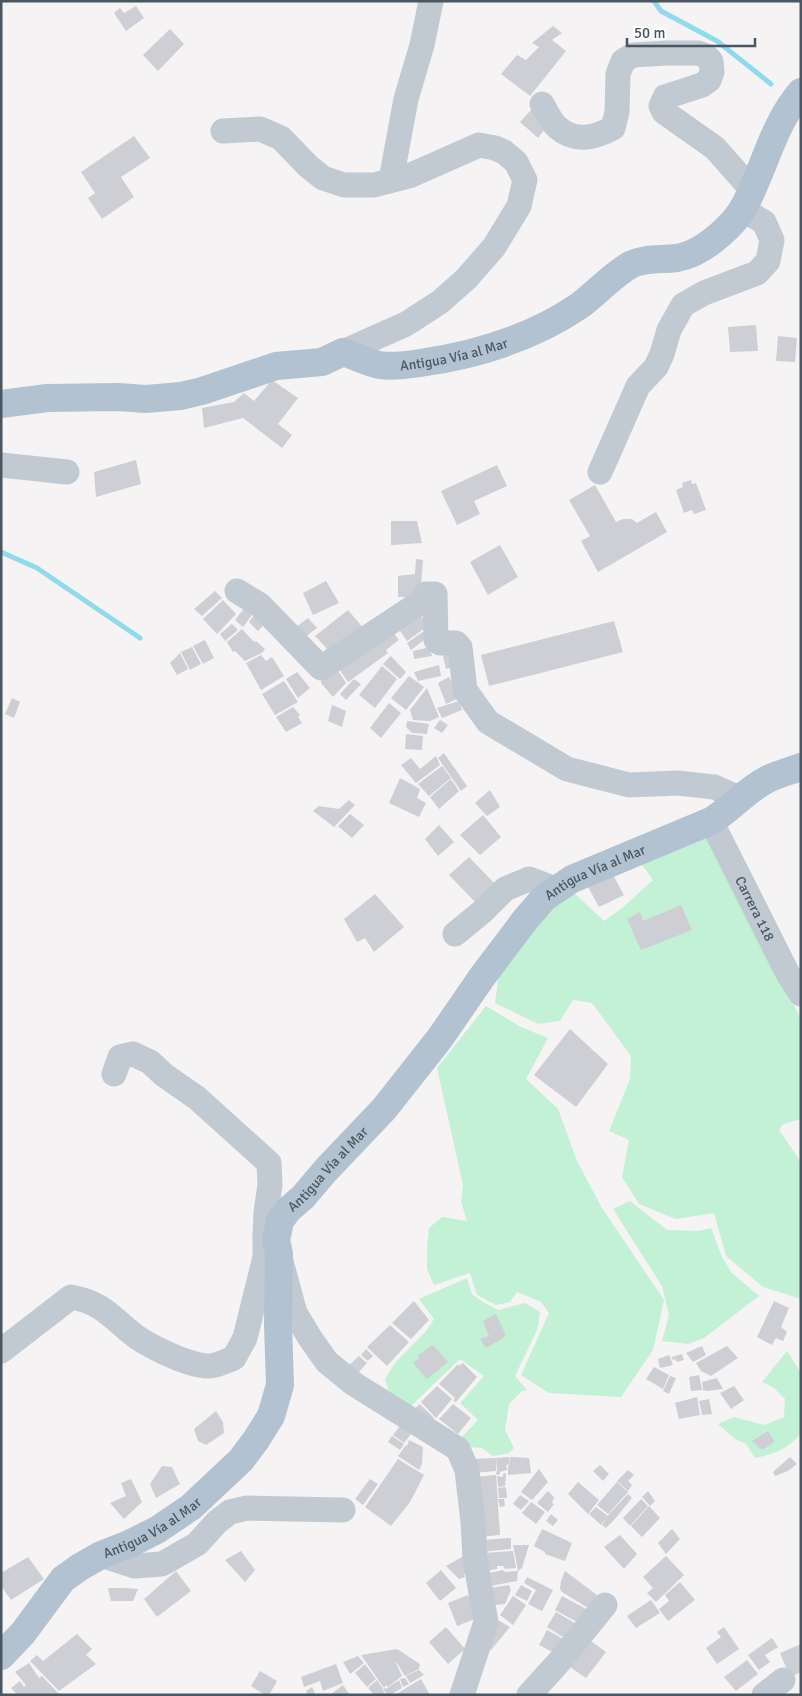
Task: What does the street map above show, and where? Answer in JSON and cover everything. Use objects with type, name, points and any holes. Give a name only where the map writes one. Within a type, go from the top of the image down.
[{"type":"main road","name":"Antigua Vía al Mar","points":[[343,352],[380,365],[404,365],[453,358],[502,344],[547,325],[578,306],[622,270],[635,263],[678,257],[696,252],[733,222],[747,200],[777,130],[791,103],[801,92]]},
{"type":"main road","points":[[1,404],[47,398],[110,397],[146,399],[181,396],[202,391],[276,366],[322,362],[343,352]]},
{"type":"main road","name":"Antigua Vía al Mar","points":[[1,1656],[23,1633],[63,1579],[102,1555],[157,1530],[192,1507],[241,1460],[271,1416],[280,1385],[272,1245],[276,1240],[280,1221],[288,1210],[303,1197],[384,1109],[440,1038],[482,976],[544,898],[572,879],[711,821],[722,814],[739,798],[767,780],[801,767]]},
{"type":"street","points":[[391,180],[406,99],[422,45],[431,1]]},
{"type":"street","points":[[542,104],[557,127],[575,137],[597,136],[613,128],[617,112],[618,74],[623,61],[633,55],[667,53],[706,56],[713,66],[709,80],[702,85],[665,98],[661,106],[664,112],[715,148],[747,200],[764,222],[772,240],[768,261],[757,273],[704,293],[683,305],[669,330],[656,367],[638,386],[600,472]]},
{"type":"street","points":[[222,131],[260,129],[281,138],[308,166],[323,178],[344,185],[374,185],[409,176],[479,145],[504,152],[516,162],[525,180],[519,206],[494,247],[466,279],[440,302],[406,324],[343,352]]},
{"type":"street","points":[[1,465],[67,472]]},
{"type":"street","points":[[237,591],[260,605],[321,668],[418,604],[426,594],[435,594],[436,640],[440,643],[456,643],[460,647],[465,690],[488,722],[568,769],[629,785],[678,783],[714,787],[739,798]]},
{"type":"street","name":"Carrera 118","points":[[711,821],[788,974],[801,994]]},
{"type":"street","points":[[455,934],[483,911],[505,889],[529,879],[555,889]]},
{"type":"street","points":[[114,1074],[120,1058],[132,1054],[150,1062],[164,1075],[197,1098],[268,1163],[270,1185],[266,1212],[272,1245],[295,1313],[310,1338],[327,1362],[354,1384],[458,1449],[467,1470],[474,1522],[475,1558],[486,1622],[462,1695]]},
{"type":"street","points":[[1,1350],[71,1297],[87,1300],[106,1311],[131,1333],[178,1360],[211,1367],[234,1358],[245,1338],[265,1257],[272,1245]]},
{"type":"street","points":[[102,1555],[135,1566],[162,1564],[197,1544],[230,1512],[247,1508],[343,1510]]},
{"type":"street","points":[[529,1695],[558,1663],[605,1605]]},
{"type":"green space","points":[[706,835],[801,1019],[801,1119],[783,1124],[779,1130],[801,1162],[801,1299],[763,1287],[726,1256],[714,1213],[676,1219],[639,1204],[622,1177],[629,1140],[609,1131],[630,1079],[631,1056],[592,1003],[573,1000],[560,1021],[538,1024],[495,1003],[499,973],[545,914],[571,890],[604,921],[621,909],[653,880],[641,863]]},
{"type":"green space","points":[[486,1006],[521,1027],[548,1038],[526,1079],[558,1109],[577,1161],[602,1208],[664,1300],[653,1350],[621,1397],[549,1393],[521,1375],[549,1313],[541,1302],[517,1292],[510,1302],[496,1305],[477,1295],[470,1273],[434,1285],[427,1269],[429,1228],[442,1217],[467,1221],[461,1202],[463,1185],[437,1068]]},
{"type":"green space","points":[[630,1201],[667,1230],[699,1231],[711,1228],[722,1257],[731,1272],[759,1296],[704,1338],[688,1344],[662,1341],[669,1315],[662,1286],[613,1209]]},
{"type":"green space","points":[[467,1278],[472,1294],[486,1304],[499,1310],[525,1303],[540,1312],[538,1328],[515,1376],[527,1390],[522,1391],[509,1404],[505,1430],[514,1448],[509,1453],[493,1456],[482,1448],[470,1447],[459,1440],[478,1420],[460,1403],[484,1376],[460,1359],[408,1409],[389,1393],[385,1379],[394,1364],[427,1330],[434,1319],[419,1299]]},
{"type":"green space","points":[[787,1351],[801,1373],[801,1434],[791,1444],[780,1450],[755,1458],[746,1444],[735,1439],[718,1424],[734,1417],[764,1425],[784,1417],[785,1399],[774,1388],[762,1382]]},
{"type":"building","points":[[136,6],[144,18],[126,31],[114,13],[120,8],[124,13]]},
{"type":"building","points":[[553,26],[562,33],[552,40],[566,51],[530,96],[501,74],[517,55],[526,60],[539,47],[532,43]]},
{"type":"building","points":[[170,29],[184,44],[158,71],[143,55]]},
{"type":"building","points":[[531,110],[548,125],[538,138],[520,122]]},
{"type":"building","points":[[134,136],[150,158],[121,177],[134,197],[102,219],[88,198],[95,193],[81,172]]},
{"type":"building","points":[[756,325],[758,351],[730,352],[728,327]]},
{"type":"building","points":[[778,336],[797,338],[795,362],[776,361]]},
{"type":"building","points":[[272,380],[298,398],[278,424],[292,435],[282,448],[243,418],[204,428],[202,408],[234,402],[244,393],[254,401]]},
{"type":"building","points":[[136,460],[141,484],[96,497],[94,472]]},
{"type":"building","points":[[497,465],[507,486],[474,501],[480,514],[457,525],[441,491]]},
{"type":"building","points":[[691,480],[692,484],[696,483],[706,510],[694,514],[692,510],[684,513],[676,490],[683,487],[682,483]]},
{"type":"building","points":[[595,485],[616,522],[623,519],[632,519],[637,523],[656,512],[667,532],[598,572],[581,541],[590,536],[569,500]]},
{"type":"building","points":[[391,521],[417,521],[422,543],[391,545]]},
{"type":"building","points":[[500,545],[518,577],[488,595],[470,562]]},
{"type":"building","points":[[416,559],[423,560],[420,597],[398,597],[398,576],[415,574]]},
{"type":"building","points":[[326,581],[339,603],[313,615],[303,593]]},
{"type":"building","points":[[215,591],[222,598],[202,616],[194,609]]},
{"type":"building","points":[[223,600],[236,614],[217,634],[203,619]]},
{"type":"building","points":[[249,602],[258,607],[243,627],[235,620]]},
{"type":"building","points":[[260,608],[269,619],[258,631],[249,622]]},
{"type":"building","points":[[348,610],[365,630],[333,655],[315,636]]},
{"type":"building","points":[[417,610],[428,626],[407,641],[397,626]]},
{"type":"building","points":[[308,618],[317,628],[300,641],[292,630]]},
{"type":"building","points":[[614,621],[623,652],[489,686],[481,655]]},
{"type":"building","points":[[232,624],[238,630],[225,641],[220,634]]},
{"type":"building","points":[[242,629],[254,642],[256,641],[265,649],[262,653],[245,661],[235,651],[233,652],[227,642]]},
{"type":"building","points":[[390,629],[399,640],[386,650],[388,653],[348,682],[337,666]]},
{"type":"building","points":[[427,629],[429,636],[411,650],[407,643]]},
{"type":"building","points":[[205,640],[214,658],[203,664],[193,646]]},
{"type":"building","points":[[192,647],[201,664],[190,670],[181,652]]},
{"type":"building","points":[[430,647],[432,656],[414,659],[413,651]]},
{"type":"building","points":[[180,653],[188,669],[177,675],[170,663]]},
{"type":"building","points":[[451,653],[454,667],[446,669],[443,656]]},
{"type":"building","points":[[261,655],[266,661],[272,657],[284,676],[261,690],[246,663]]},
{"type":"building","points":[[391,656],[406,672],[400,679],[383,664]]},
{"type":"building","points":[[439,665],[441,676],[418,681],[414,672]]},
{"type":"building","points":[[335,666],[346,683],[333,697],[321,683],[322,676]]},
{"type":"building","points":[[382,666],[397,679],[375,708],[359,695]]},
{"type":"building","points":[[297,672],[310,688],[298,698],[286,679]]},
{"type":"building","points":[[409,676],[424,687],[406,710],[391,698]]},
{"type":"building","points":[[449,677],[459,698],[446,704],[438,683]]},
{"type":"building","points":[[354,679],[361,684],[346,700],[340,694]]},
{"type":"building","points":[[284,681],[298,702],[275,715],[262,694]]},
{"type":"building","points":[[427,688],[439,717],[430,721],[413,720],[410,710]]},
{"type":"building","points":[[12,698],[20,702],[14,718],[5,714]]},
{"type":"building","points":[[459,701],[462,710],[442,718],[437,708]]},
{"type":"building","points":[[389,703],[401,713],[381,738],[370,728]]},
{"type":"building","points":[[332,705],[346,711],[342,727],[328,721]]},
{"type":"building","points":[[293,707],[300,715],[298,717],[302,723],[286,732],[276,717]]},
{"type":"building","points":[[440,720],[448,725],[442,733],[434,728]]},
{"type":"building","points":[[407,721],[429,724],[427,734],[412,733],[406,727]]},
{"type":"building","points":[[406,734],[423,736],[422,750],[405,749]]},
{"type":"building","points":[[444,753],[467,786],[461,791],[438,758]]},
{"type":"building","points":[[436,756],[440,765],[416,783],[401,765],[411,758],[420,769]]},
{"type":"building","points":[[442,766],[451,778],[429,796],[418,784]]},
{"type":"building","points":[[400,778],[420,789],[417,798],[426,803],[419,817],[389,803]]},
{"type":"building","points":[[451,779],[459,791],[439,809],[430,797]]},
{"type":"building","points":[[490,790],[500,807],[487,816],[475,803]]},
{"type":"building","points":[[349,800],[355,805],[334,827],[313,811],[319,806],[339,809]]},
{"type":"building","points":[[350,814],[364,825],[352,838],[338,826]]},
{"type":"building","points":[[483,815],[501,837],[480,855],[460,835]]},
{"type":"building","points":[[439,825],[454,842],[438,856],[425,839]]},
{"type":"building","points":[[469,857],[498,887],[479,906],[449,875]]},
{"type":"building","points":[[613,875],[624,895],[599,907],[588,887]]},
{"type":"building","points":[[375,894],[404,927],[374,952],[365,938],[357,942],[344,919]]},
{"type":"building","points":[[681,905],[692,930],[641,950],[627,919],[640,912],[643,921]]},
{"type":"building","points":[[570,1029],[608,1064],[576,1107],[534,1075]]},
{"type":"building","points":[[414,1301],[429,1320],[411,1339],[392,1323]]},
{"type":"building","points":[[774,1301],[789,1308],[781,1327],[787,1332],[783,1341],[776,1338],[772,1345],[757,1337]]},
{"type":"building","points":[[496,1314],[506,1336],[486,1348],[480,1339],[489,1336],[483,1321]]},
{"type":"building","points":[[390,1325],[409,1342],[387,1366],[367,1347]]},
{"type":"building","points":[[433,1345],[448,1362],[427,1379],[413,1363],[419,1358],[418,1355]]},
{"type":"building","points":[[702,1346],[706,1355],[693,1362],[686,1353]]},
{"type":"building","points":[[727,1346],[738,1358],[711,1376],[701,1371],[696,1363]]},
{"type":"building","points":[[366,1349],[373,1356],[368,1361],[361,1355]]},
{"type":"building","points":[[682,1354],[684,1360],[677,1362],[671,1357]]},
{"type":"building","points":[[669,1355],[673,1365],[660,1368],[658,1359]]},
{"type":"building","points":[[359,1356],[367,1363],[357,1374],[348,1366]]},
{"type":"building","points":[[463,1363],[477,1377],[456,1402],[453,1401],[455,1398],[439,1384],[458,1364],[459,1366]]},
{"type":"building","points":[[654,1367],[669,1375],[663,1389],[646,1379]]},
{"type":"building","points":[[699,1375],[702,1390],[691,1391],[689,1377]]},
{"type":"building","points":[[670,1376],[676,1378],[669,1394],[663,1391]]},
{"type":"building","points":[[717,1378],[723,1389],[703,1390],[702,1382]]},
{"type":"building","points":[[437,1386],[452,1399],[436,1418],[421,1402]]},
{"type":"building","points":[[734,1386],[744,1400],[731,1409],[720,1393]]},
{"type":"building","points":[[697,1397],[700,1415],[679,1419],[675,1403]]},
{"type":"building","points":[[709,1399],[712,1414],[702,1415],[699,1401]]},
{"type":"building","points":[[420,1404],[434,1418],[431,1423],[414,1409]]},
{"type":"building","points":[[453,1404],[471,1418],[458,1434],[439,1419]]},
{"type":"building","points":[[216,1411],[223,1422],[224,1433],[206,1445],[198,1441],[194,1429]]},
{"type":"building","points":[[400,1426],[411,1434],[404,1443],[393,1435]]},
{"type":"building","points":[[768,1431],[775,1442],[762,1450],[752,1441]]},
{"type":"building","points":[[392,1436],[404,1444],[400,1450],[388,1442]]},
{"type":"building","points":[[409,1440],[423,1447],[422,1464],[419,1470],[398,1456],[407,1446]]},
{"type":"building","points":[[509,1457],[510,1464],[506,1465],[507,1470],[496,1475],[496,1458]]},
{"type":"building","points":[[510,1457],[529,1458],[531,1473],[508,1475],[508,1466],[510,1464]]},
{"type":"building","points":[[790,1457],[797,1464],[788,1471],[775,1476],[773,1472]]},
{"type":"building","points":[[496,1458],[496,1471],[472,1473],[472,1459]]},
{"type":"building","points":[[398,1459],[424,1475],[410,1502],[391,1526],[365,1507]]},
{"type":"building","points":[[600,1465],[609,1474],[603,1481],[593,1471]]},
{"type":"building","points":[[162,1466],[172,1467],[180,1484],[156,1498],[150,1484]]},
{"type":"building","points":[[539,1469],[548,1482],[532,1500],[521,1492]]},
{"type":"building","points":[[628,1470],[634,1475],[628,1481],[632,1485],[628,1491],[617,1481]]},
{"type":"building","points":[[506,1473],[505,1486],[498,1487],[497,1476],[503,1477],[503,1474]]},
{"type":"building","points":[[496,1475],[500,1535],[479,1537],[475,1477]]},
{"type":"building","points":[[131,1479],[142,1502],[124,1519],[110,1503],[126,1496],[121,1483]]},
{"type":"building","points":[[370,1479],[378,1484],[363,1505],[355,1499]]},
{"type":"building","points":[[578,1482],[599,1500],[588,1514],[568,1494]]},
{"type":"building","points":[[617,1482],[628,1492],[608,1514],[597,1505]]},
{"type":"building","points":[[506,1487],[507,1498],[499,1498],[498,1488]]},
{"type":"building","points":[[548,1491],[554,1497],[552,1503],[554,1504],[548,1512],[537,1503]]},
{"type":"building","points":[[648,1491],[655,1501],[650,1506],[642,1497]]},
{"type":"building","points":[[628,1494],[632,1498],[606,1528],[602,1525],[609,1514]]},
{"type":"building","points":[[520,1495],[529,1501],[521,1510],[513,1504]]},
{"type":"building","points":[[498,1499],[504,1499],[505,1506],[500,1507]]},
{"type":"building","points":[[641,1499],[648,1506],[630,1526],[623,1518]]},
{"type":"building","points":[[531,1502],[545,1512],[536,1524],[522,1513]]},
{"type":"building","points":[[649,1506],[660,1518],[642,1537],[631,1526]]},
{"type":"building","points":[[596,1507],[608,1516],[601,1525],[589,1514]]},
{"type":"building","points":[[551,1514],[558,1520],[553,1526],[546,1521]]},
{"type":"building","points":[[542,1529],[572,1543],[565,1561],[545,1554],[545,1552],[534,1546]]},
{"type":"building","points":[[672,1529],[680,1539],[666,1554],[658,1543]]},
{"type":"building","points":[[620,1535],[637,1554],[624,1569],[604,1547]]},
{"type":"building","points":[[511,1538],[511,1549],[481,1552],[481,1540]]},
{"type":"building","points":[[513,1545],[529,1545],[522,1568],[518,1571]]},
{"type":"building","points":[[241,1551],[255,1570],[245,1582],[225,1560]]},
{"type":"building","points":[[513,1551],[516,1568],[505,1569],[503,1566],[497,1566],[497,1569],[486,1571],[483,1553]]},
{"type":"building","points":[[467,1554],[469,1571],[464,1574],[465,1577],[459,1579],[446,1566]]},
{"type":"building","points":[[666,1556],[684,1575],[656,1602],[647,1593],[653,1588],[643,1577]]},
{"type":"building","points":[[28,1557],[44,1579],[11,1600],[1,1586],[1,1573]]},
{"type":"building","points":[[441,1570],[456,1588],[440,1601],[426,1583]]},
{"type":"building","points":[[503,1570],[505,1572],[518,1571],[517,1581],[490,1586],[489,1573]]},
{"type":"building","points":[[176,1571],[191,1591],[157,1617],[144,1599]]},
{"type":"building","points":[[565,1571],[597,1595],[588,1608],[560,1589]]},
{"type":"building","points":[[527,1577],[553,1590],[542,1611],[528,1604],[536,1590],[524,1583]]},
{"type":"building","points":[[680,1582],[695,1600],[668,1621],[659,1609],[669,1601],[665,1595]]},
{"type":"building","points":[[509,1585],[511,1590],[505,1604],[495,1605],[490,1588]]},
{"type":"building","points":[[521,1585],[532,1591],[527,1601],[515,1595]]},
{"type":"building","points":[[108,1588],[138,1589],[133,1601],[111,1601]]},
{"type":"building","points":[[468,1595],[477,1618],[457,1626],[448,1603]]},
{"type":"building","points":[[513,1596],[526,1605],[513,1625],[500,1615]]},
{"type":"building","points":[[562,1596],[586,1609],[579,1623],[555,1610]]},
{"type":"building","points":[[651,1600],[660,1613],[636,1628],[627,1616]]},
{"type":"building","points":[[556,1612],[578,1625],[569,1641],[547,1627]]},
{"type":"building","points":[[493,1617],[510,1627],[491,1650],[483,1644]]},
{"type":"building","points":[[446,1627],[465,1649],[448,1664],[429,1642]]},
{"type":"building","points":[[724,1627],[739,1649],[717,1664],[706,1648],[721,1637],[717,1632]]},
{"type":"building","points":[[547,1630],[567,1641],[560,1656],[539,1645]]},
{"type":"building","points":[[77,1634],[92,1649],[86,1655],[96,1664],[59,1691],[30,1661],[37,1655],[43,1661]]},
{"type":"building","points":[[584,1636],[606,1652],[586,1678],[564,1663]]},
{"type":"building","points":[[772,1638],[778,1647],[765,1655],[770,1662],[759,1670],[748,1655]]},
{"type":"building","points":[[801,1644],[801,1672],[790,1677],[780,1653]]},
{"type":"building","points":[[397,1649],[420,1664],[419,1669],[405,1676],[396,1663],[402,1676],[384,1688],[361,1655]]},
{"type":"building","points":[[358,1656],[364,1663],[350,1674],[343,1662]]},
{"type":"building","points":[[747,1660],[758,1674],[736,1691],[724,1677]]},
{"type":"building","points":[[29,1663],[39,1678],[42,1676],[60,1695],[15,1695],[16,1693],[11,1688],[20,1681],[24,1687],[26,1685],[15,1672]]},
{"type":"building","points":[[336,1664],[343,1683],[323,1691],[320,1681],[304,1687],[301,1677]]},
{"type":"building","points":[[365,1664],[376,1679],[367,1687],[355,1673]]},
{"type":"building","points":[[419,1670],[424,1675],[410,1683],[406,1676]]},
{"type":"building","points":[[260,1671],[277,1681],[269,1695],[265,1695],[251,1686]]},
{"type":"building","points":[[405,1678],[409,1684],[403,1687],[400,1679]]},
{"type":"building","points":[[421,1679],[430,1695],[395,1695]]},
{"type":"building","points":[[377,1680],[385,1695],[374,1695],[368,1688]]},
{"type":"building","points":[[399,1680],[402,1688],[387,1695],[383,1689]]},
{"type":"building","points":[[343,1685],[350,1695],[330,1695]]},
{"type":"building","points":[[312,1687],[315,1694],[308,1695],[306,1691]]},
{"type":"waterway","points":[[654,1],[661,11],[717,41],[771,84]]},
{"type":"waterway","points":[[1,552],[37,568],[140,638]]}]
